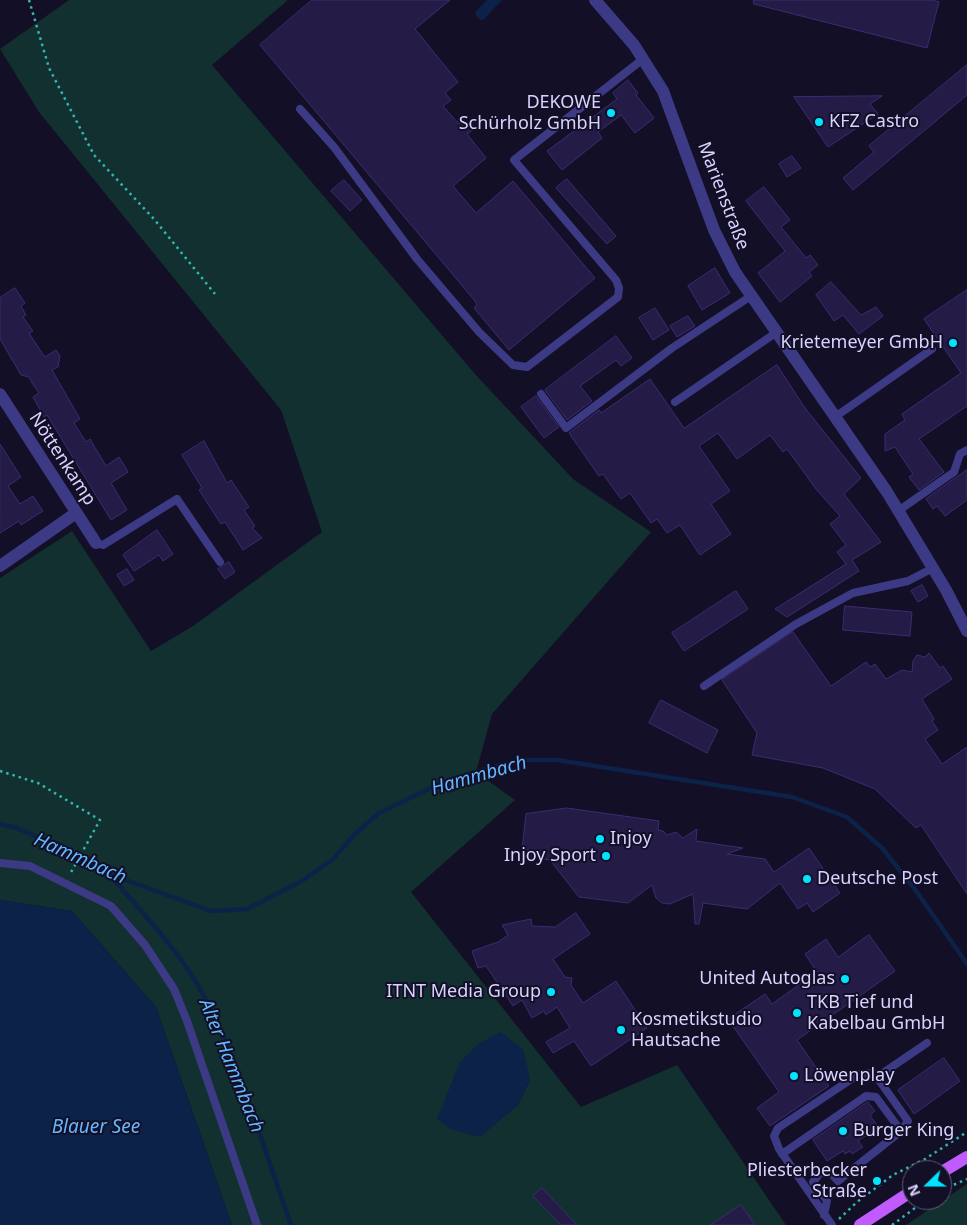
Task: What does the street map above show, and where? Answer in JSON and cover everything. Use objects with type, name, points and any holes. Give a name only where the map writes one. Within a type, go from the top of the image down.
[{"type":"main road","points":[[952,1166],[967,1156]]},
{"type":"main road","points":[[860,1225],[902,1198]]},
{"type":"street","name":"Marienstraße","points":[[595,0],[643,59],[666,99],[714,230],[735,272],[898,511],[933,568],[967,631]]},
{"type":"street","name":"Nöttenkamp","points":[[0,394],[96,543]]},
{"type":"street","points":[[0,566],[76,513]]},
{"type":"lane","points":[[300,109],[334,147],[417,258],[479,332],[513,365],[527,367],[618,296],[619,288],[616,280],[514,160],[643,59]]},
{"type":"lane","points":[[541,394],[566,428],[672,348],[751,296]]},
{"type":"lane","points":[[675,402],[777,332]]},
{"type":"lane","points":[[835,417],[932,349]]},
{"type":"lane","points":[[898,511],[954,472],[960,454],[967,450]]},
{"type":"lane","points":[[96,543],[103,545],[177,500],[220,562]]},
{"type":"lane","points":[[704,686],[796,624],[853,592],[908,582],[933,568]]},
{"type":"lane","points":[[0,863],[30,866],[111,906],[145,945],[174,989],[187,1021],[257,1225]]},
{"type":"lane","points":[[878,1077],[927,1043]]},
{"type":"lane","points":[[824,1215],[827,1201],[813,1182],[820,1173],[831,1173],[838,1181],[901,1131],[908,1122],[874,1073],[859,1074],[778,1128],[774,1136],[782,1154],[824,1215],[832,1225]]},
{"type":"lane","points":[[782,1154],[866,1096],[876,1097],[901,1131]]},
{"type":"path","points":[[29,0],[49,68],[94,155],[154,219],[215,294]]},
{"type":"path","points":[[0,771],[38,783],[100,820],[71,873]]},
{"type":"path","points":[[832,1225],[857,1202],[893,1175],[925,1159],[967,1132]]},
{"type":"path","points":[[952,1186],[967,1179]]},
{"type":"path","points":[[892,1225],[912,1210]]},
{"type":"green space","points":[[69,0],[288,0],[212,65],[475,374],[573,479],[651,532],[492,714],[476,772],[515,800],[411,892],[581,1107],[677,1065],[786,1225],[232,1225],[156,1007],[72,911],[0,900],[0,578],[72,531],[151,651],[193,626],[322,532],[281,410],[39,112],[0,49]],"holes":[[[530,1079],[518,1105],[480,1136]]]},
{"type":"green space","points":[[967,1184],[967,1225],[906,1225],[928,1210],[952,1210],[952,1194]]},
{"type":"water","points":[[487,0],[502,0],[483,20],[480,20],[475,14],[476,11]]},
{"type":"water","name":"Blauer See","points":[[0,900],[72,911],[156,1007],[232,1225],[0,1225]]},
{"type":"water","points":[[501,1032],[523,1049],[530,1079],[518,1105],[480,1137],[450,1129],[437,1119],[460,1062],[478,1044]]},
{"type":"building","points":[[312,0],[450,0],[415,29],[458,82],[445,93],[451,100],[443,106],[459,124],[464,120],[473,130],[467,134],[486,158],[453,186],[476,213],[513,181],[595,278],[509,350],[474,308],[477,305],[475,301],[260,45]]},
{"type":"building","points":[[754,0],[932,0],[939,2],[927,48],[754,4]]},
{"type":"building","points":[[967,65],[967,95],[853,190],[843,178],[874,152],[869,146]]},
{"type":"building","points":[[628,80],[638,93],[636,95],[654,118],[635,133],[621,115],[598,132],[602,138],[562,170],[547,151],[617,99],[613,93]]},
{"type":"building","points":[[882,96],[870,104],[878,114],[828,147],[794,97]]},
{"type":"building","points":[[792,156],[801,168],[787,177],[779,164]]},
{"type":"building","points":[[567,179],[616,236],[607,244],[556,188]]},
{"type":"building","points":[[344,180],[362,200],[350,211],[331,191]]},
{"type":"building","points":[[764,187],[790,220],[781,227],[806,258],[810,255],[818,265],[809,272],[812,276],[780,302],[758,273],[785,251],[746,201]]},
{"type":"building","points":[[715,268],[730,293],[702,310],[688,286]]},
{"type":"building","points":[[831,282],[861,315],[876,307],[883,316],[859,334],[843,315],[834,321],[816,295]]},
{"type":"building","points":[[15,288],[25,303],[21,306],[26,315],[23,317],[33,331],[29,333],[42,353],[45,357],[56,350],[60,356],[58,367],[52,370],[80,419],[74,423],[86,442],[90,439],[106,466],[119,457],[128,472],[111,483],[127,510],[111,520],[47,415],[44,417],[33,397],[39,393],[29,377],[21,375],[0,339],[0,298]]},
{"type":"building","points":[[967,290],[967,406],[919,439],[944,472],[919,490],[909,477],[913,474],[895,447],[885,451],[885,434],[905,420],[902,414],[961,373],[924,319]]},
{"type":"building","points":[[655,308],[669,330],[653,340],[639,318]]},
{"type":"building","points":[[688,316],[695,326],[677,337],[670,326]]},
{"type":"building","points":[[616,336],[632,358],[621,366],[616,360],[580,386],[592,401],[567,420],[545,390]]},
{"type":"building","points":[[777,365],[805,408],[861,478],[844,494],[881,542],[852,560],[859,571],[787,617],[775,609],[846,564],[837,552],[846,545],[830,524],[840,516],[816,489],[787,449],[783,452],[770,435],[737,459],[718,433],[699,446],[730,491],[711,504],[731,534],[700,555],[680,525],[667,533],[657,519],[651,523],[630,493],[621,499],[603,474],[599,476],[569,433],[599,410],[601,413],[650,379],[684,428]]},
{"type":"building","points":[[536,396],[559,427],[544,438],[521,407]]},
{"type":"building","points":[[204,441],[227,483],[231,480],[249,507],[244,510],[255,526],[252,528],[262,538],[243,550],[225,522],[221,524],[199,490],[202,488],[182,455]]},
{"type":"building","points":[[0,444],[21,477],[8,486],[20,504],[33,496],[43,511],[21,525],[19,521],[0,533]]},
{"type":"building","points":[[967,470],[967,500],[945,516],[937,506],[933,509],[926,499]]},
{"type":"building","points":[[157,530],[173,554],[163,561],[159,555],[134,571],[123,555]]},
{"type":"building","points":[[229,562],[235,572],[225,579],[218,569]]},
{"type":"building","points":[[127,569],[134,580],[124,586],[117,575]]},
{"type":"building","points":[[922,585],[928,596],[918,602],[911,591]]},
{"type":"building","points":[[736,591],[748,609],[684,651],[672,633]]},
{"type":"building","points":[[845,606],[912,612],[910,636],[843,630]]},
{"type":"building","points":[[793,632],[831,686],[866,662],[870,667],[875,664],[886,679],[902,670],[912,672],[913,661],[917,655],[925,657],[929,653],[940,668],[943,666],[952,679],[922,699],[938,730],[925,739],[942,764],[967,747],[967,894],[921,825],[916,828],[875,789],[823,768],[752,755],[757,733],[722,680]]},
{"type":"building","points":[[661,700],[718,730],[707,753],[649,723]]},
{"type":"building","points":[[567,808],[659,821],[658,830],[663,831],[667,835],[676,832],[683,838],[697,829],[696,841],[743,848],[727,854],[765,859],[774,872],[809,848],[840,893],[813,912],[807,903],[798,909],[780,883],[747,909],[703,903],[699,924],[695,924],[693,894],[670,904],[662,903],[656,898],[652,885],[628,903],[579,897],[550,860],[529,857],[530,850],[522,849],[526,814]]},
{"type":"building","points":[[576,913],[590,934],[553,959],[565,977],[572,978],[571,985],[583,1003],[616,981],[647,1028],[591,1066],[574,1041],[553,1053],[546,1042],[570,1028],[557,1007],[546,1015],[544,1011],[532,1018],[522,1000],[513,1006],[486,966],[478,968],[472,951],[498,942],[508,935],[502,925],[531,919],[532,926],[555,927]]},
{"type":"building","points":[[869,935],[895,971],[797,1040],[829,1086],[770,1126],[757,1108],[779,1092],[728,1019],[765,994],[772,1004],[817,972],[805,954],[826,939],[838,957]]},
{"type":"building","points":[[944,1058],[960,1081],[914,1114],[898,1090]]},
{"type":"building","points":[[868,1102],[875,1111],[870,1115],[878,1127],[858,1141],[863,1147],[852,1154],[850,1151],[845,1154],[843,1151],[827,1161],[813,1140]]},
{"type":"building","points":[[542,1188],[577,1225],[561,1225],[533,1196]]},
{"type":"building","points":[[741,1205],[755,1225],[711,1225]]},
{"type":"waterway","name":"Hammbach","points":[[0,824],[17,828],[65,849],[109,874],[211,911],[247,909],[300,882],[332,860],[354,835],[379,813],[441,783],[520,760],[557,760],[792,797],[847,817],[882,848],[917,892],[967,964]]},
{"type":"waterway","name":"Alter Hammbach","points":[[110,875],[173,949],[205,998],[241,1081],[291,1225]]},
{"type":"place","name":"DEKOWE Schürholz GmbH","points":[[611,113]]},
{"type":"place","name":"KFZ Castro","points":[[819,122]]},
{"type":"place","name":"Krietemeyer GmbH","points":[[953,343]]},
{"type":"place","name":"Injoy","points":[[600,839]]},
{"type":"place","name":"Injoy Sport","points":[[606,856]]},
{"type":"place","name":"Deutsche Post","points":[[807,879]]},
{"type":"place","name":"United Autoglas","points":[[845,979]]},
{"type":"place","name":"ITNT Media Group","points":[[551,992]]},
{"type":"place","name":"TKB Tief und Kabelbau GmbH","points":[[797,1013]]},
{"type":"place","name":"Kosmetikstudio Hautsache","points":[[621,1030]]},
{"type":"place","name":"Löwenplay","points":[[794,1076]]},
{"type":"place","name":"Burger King","points":[[843,1131]]},
{"type":"place","name":"Pliesterbecker Straße","points":[[877,1181]]}]
